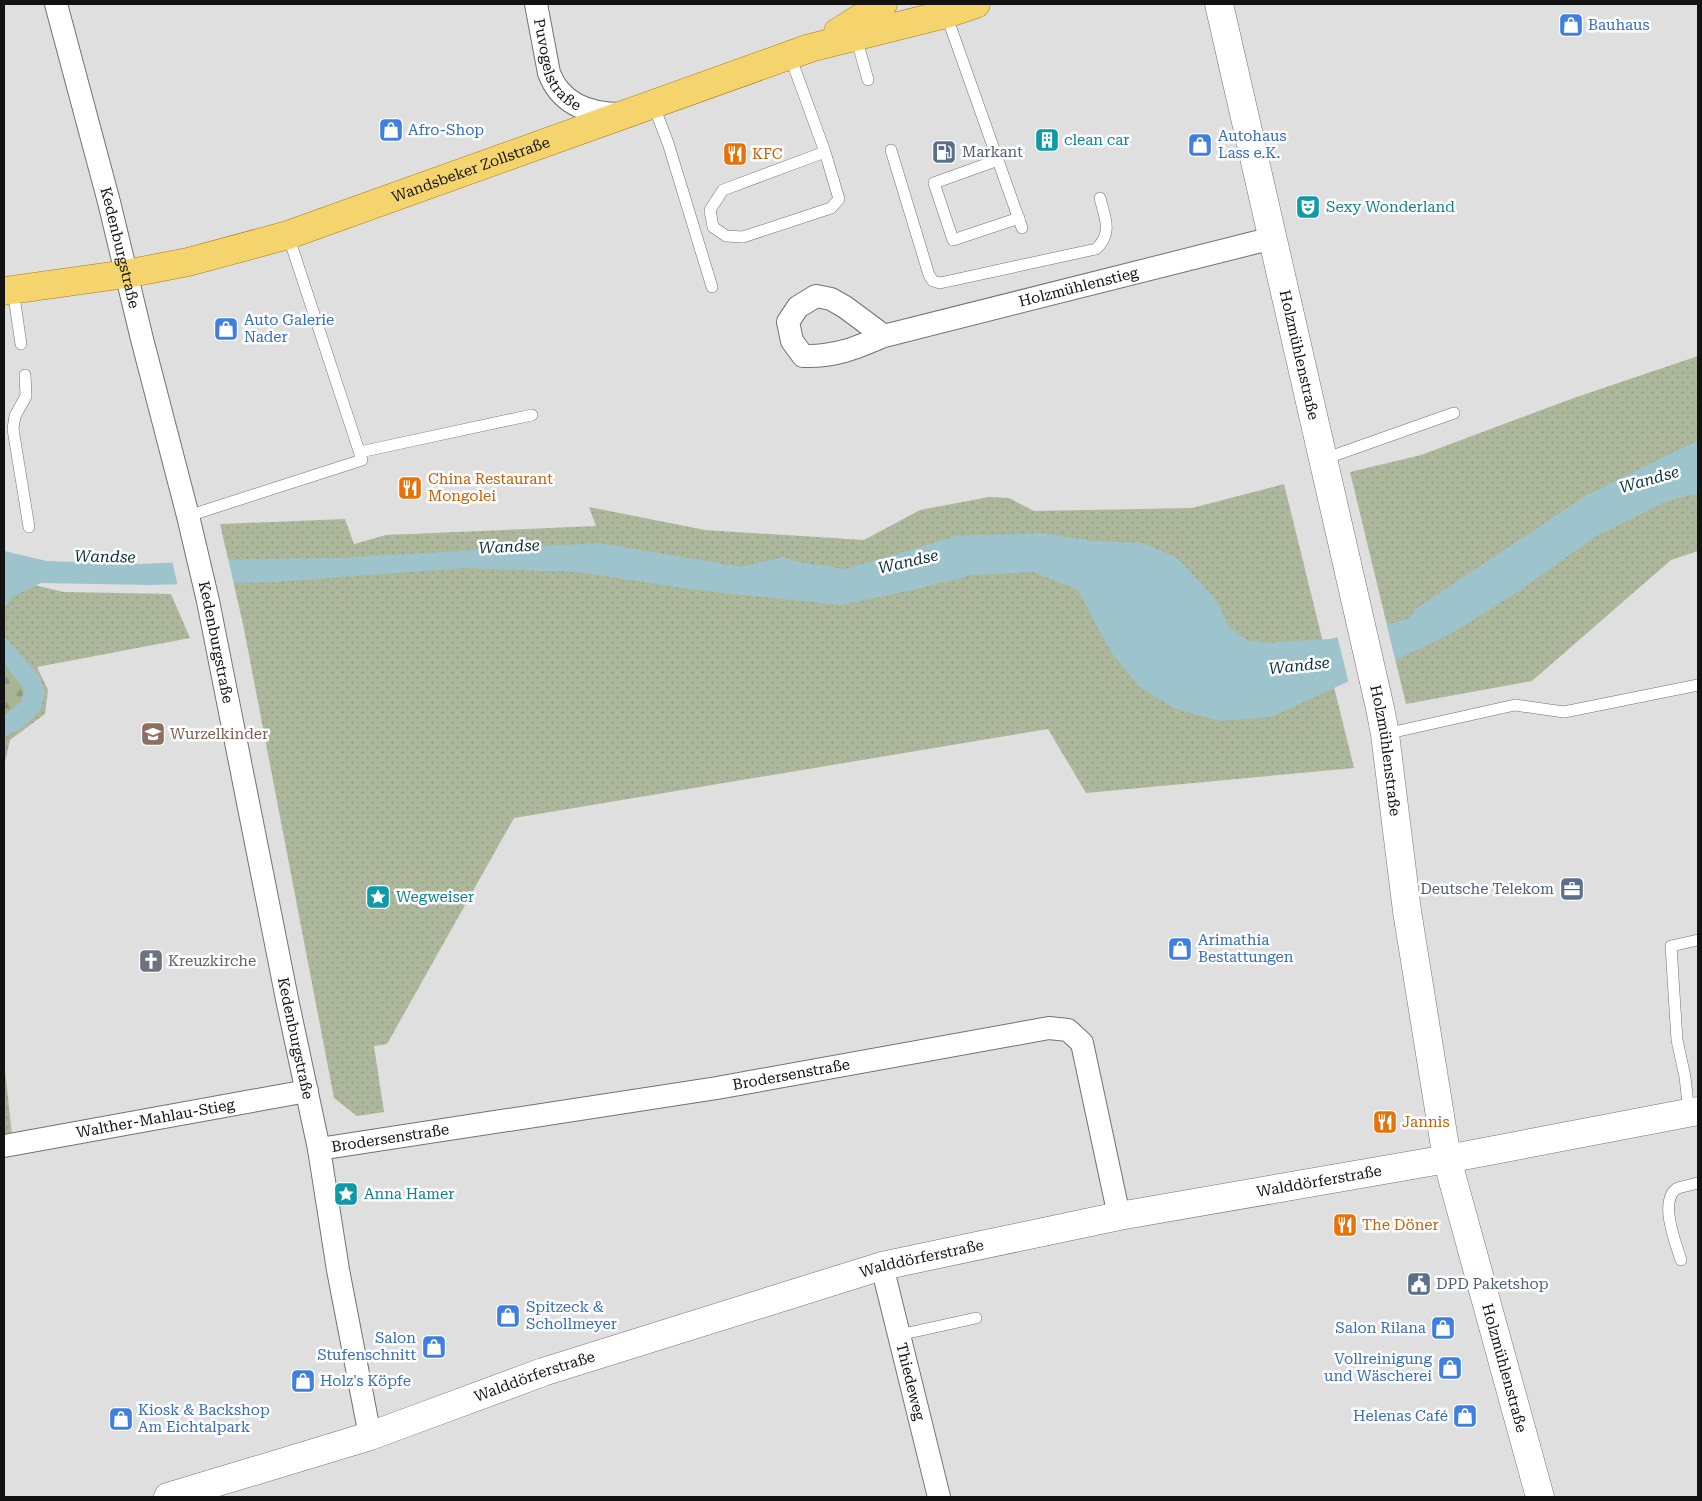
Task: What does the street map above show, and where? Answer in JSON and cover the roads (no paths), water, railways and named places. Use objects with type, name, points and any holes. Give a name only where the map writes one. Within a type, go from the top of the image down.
[{"type":"main road","name":"Wandsbeker Zollstraße","points":[[800,52],[884,4]]},
{"type":"main road","name":"Wandsbeker Zollstraße","points":[[8,290],[126,274],[188,262],[288,235],[800,52],[946,14],[976,4]]},
{"type":"street","name":"Kedenburgstraße","points":[[56,4],[109,202],[208,601],[319,1149],[338,1270],[370,1436]]},
{"type":"street","name":"Puvogelstraße","points":[[536,4],[549,73],[557,89],[571,103],[581,108],[600,113],[624,114]]},
{"type":"street","name":"Holzmühlenstraße","points":[[1219,4],[1360,625],[1375,683],[1385,734],[1406,911],[1448,1159],[1540,1497]]},
{"type":"street","name":"Holzmühlenstieg","points":[[884,336],[1273,238]]},
{"type":"street","name":"Brodersenstraße","points":[[319,1149],[718,1088],[1049,1028],[1068,1030],[1082,1042],[1119,1216]]},
{"type":"street","name":"Walther-Mahlau-Stieg","points":[[4,1146],[307,1091]]},
{"type":"street","name":"Walddörferstraße","points":[[168,1497],[370,1436],[543,1372],[882,1266],[1119,1216],[1448,1159],[1694,1112]]},
{"type":"street","name":"Thiedeweg","points":[[882,1266],[939,1497]]},
{"type":"lane","points":[[946,14],[964,79],[973,103],[984,120],[1021,223],[953,240],[934,183],[998,160]]},
{"type":"lane","points":[[856,37],[868,80]]},
{"type":"lane","points":[[800,52],[839,199],[831,208],[743,237],[726,236],[713,227],[710,210],[723,190],[825,152]]},
{"type":"lane","points":[[652,104],[668,143],[712,287]]},
{"type":"lane","points":[[891,150],[929,275],[933,281],[940,283],[1096,249],[1104,242],[1107,232],[1106,218],[1100,198]]},
{"type":"lane","points":[[188,516],[362,460],[288,235]]},
{"type":"lane","points":[[8,290],[21,344]]},
{"type":"lane","points":[[25,375],[26,396],[15,416],[13,429],[29,527]]},
{"type":"lane","points":[[1323,459],[1454,413]]},
{"type":"lane","points":[[360,452],[532,415]]},
{"type":"lane","points":[[1385,734],[1515,705],[1564,712],[1698,685]]},
{"type":"lane","points":[[1694,1112],[1684,1077],[1678,1040],[1671,946],[1698,940]]},
{"type":"lane","points":[[1680,1260],[1668,1215],[1669,1198],[1676,1189],[1698,1184]]},
{"type":"lane","points":[[899,1335],[976,1318]]},
{"type":"water","name":"Wandse","points":[[1698,440],[1698,493],[1667,501],[1596,536],[1521,590],[1447,636],[1271,717],[1219,721],[1174,708],[1141,688],[1111,652],[1078,590],[1033,572],[973,575],[841,605],[697,590],[578,572],[464,568],[274,582],[149,585],[41,583],[12,597],[4,608],[4,551],[47,561],[140,564],[251,559],[339,558],[599,543],[741,567],[783,557],[797,562],[846,569],[957,536],[1043,533],[1093,541],[1143,543],[1177,558],[1217,602],[1229,627],[1247,640],[1268,643],[1330,639],[1408,619],[1417,608],[1587,495]]},
{"type":"water","points":[[4,636],[39,676],[45,693],[40,711],[21,728],[4,737],[4,716],[22,701],[24,689],[4,664]]},
{"type":"place","name":"Bauhaus","points":[[1571,25]]},
{"type":"place","name":"Afro-Shop","points":[[391,130]]},
{"type":"place","name":"clean car","points":[[1047,140]]},
{"type":"place","name":"Autohaus Lass e.K.","points":[[1200,145]]},
{"type":"place","name":"Markant","points":[[944,152]]},
{"type":"place","name":"KFC","points":[[735,154]]},
{"type":"place","name":"Sexy Wonderland","points":[[1308,207]]},
{"type":"place","name":"Auto Galerie Nader","points":[[226,329]]},
{"type":"place","name":"China Restaurant Mongolei","points":[[410,488]]},
{"type":"place","name":"Wurzelkinder","points":[[153,734]]},
{"type":"place","name":"Deutsche Telekom","points":[[1572,889]]},
{"type":"place","name":"Wegweiser","points":[[378,897]]},
{"type":"place","name":"Arimathia Bestattungen","points":[[1180,949]]},
{"type":"place","name":"Kreuzkirche","points":[[151,961]]},
{"type":"place","name":"Jannis","points":[[1385,1122]]},
{"type":"place","name":"Anna Hamer","points":[[346,1194]]},
{"type":"place","name":"The Döner","points":[[1345,1225]]},
{"type":"place","name":"DPD Paketshop","points":[[1419,1284]]},
{"type":"place","name":"Spitzeck & Schollmeyer","points":[[508,1316]]},
{"type":"place","name":"Salon Rilana","points":[[1443,1328]]},
{"type":"place","name":"Salon Stufenschnitt","points":[[434,1347]]},
{"type":"place","name":"Vollreinigung und Wäscherei","points":[[1450,1368]]},
{"type":"place","name":"Holz's Köpfe","points":[[303,1381]]},
{"type":"place","name":"Helenas Café","points":[[1465,1416]]},
{"type":"place","name":"Kiosk & Backshop Am Eichtalpark","points":[[121,1419]]}]
